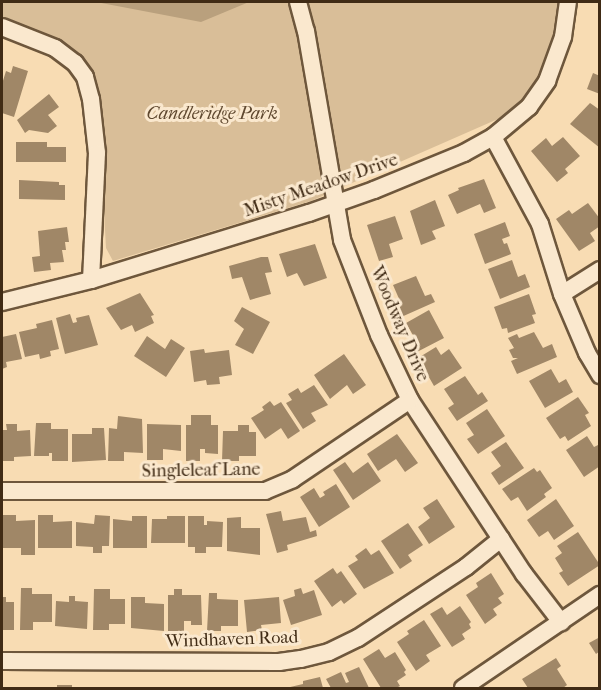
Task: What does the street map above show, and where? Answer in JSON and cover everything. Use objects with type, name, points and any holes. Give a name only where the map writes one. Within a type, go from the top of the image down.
[{"type":"street","name":"Misty Meadow Drive","points":[[2,302],[91,280],[335,204],[444,161],[493,137],[530,107],[548,81],[563,38],[568,2]]},
{"type":"street","name":"Woodway Drive","points":[[299,4],[342,240],[379,334],[410,400],[501,539],[561,622]]},
{"type":"street","points":[[2,27],[55,48],[75,63],[85,77],[91,99],[97,153],[91,280]]},
{"type":"street","points":[[493,137],[540,224],[562,294],[587,353],[600,375]]},
{"type":"street","points":[[562,294],[600,270]]},
{"type":"street","name":"Singleleaf Lane","points":[[2,491],[265,491],[293,479],[410,400]]},
{"type":"street","name":"Windhaven Road","points":[[2,661],[279,662],[311,657],[329,652],[358,638],[466,567],[501,539]]},
{"type":"street","points":[[463,688],[483,683],[561,622],[600,596]]},
{"type":"green space","name":"Candleridge Park","points":[[2,2],[565,2],[545,73],[507,115],[311,201],[113,261],[106,248],[98,106],[61,49],[2,19]]},
{"type":"shaded area","points":[[96,2],[249,2],[201,22]]},
{"type":"building","points":[[13,66],[28,71],[14,117],[2,113],[2,84],[6,71],[11,73]]},
{"type":"building","points":[[593,73],[600,76],[600,94],[587,89]]},
{"type":"building","points":[[49,94],[59,107],[48,115],[57,126],[48,133],[29,130],[25,133],[17,120]]},
{"type":"building","points":[[590,103],[600,110],[600,148],[570,124]]},
{"type":"building","points":[[563,137],[580,156],[565,169],[568,173],[557,182],[531,151],[546,138],[552,146]]},
{"type":"building","points":[[16,142],[47,142],[47,147],[66,147],[66,162],[16,162]]},
{"type":"building","points":[[484,179],[496,208],[484,213],[480,204],[457,214],[448,195],[459,190],[458,188]]},
{"type":"building","points":[[19,180],[59,182],[59,185],[65,185],[65,200],[19,199]]},
{"type":"building","points":[[435,200],[445,226],[432,231],[436,239],[421,245],[410,211]]},
{"type":"building","points":[[588,203],[600,219],[600,226],[590,233],[595,241],[579,251],[556,219],[569,210],[572,214]]},
{"type":"building","points":[[395,216],[403,239],[389,244],[393,257],[379,261],[367,225]]},
{"type":"building","points":[[505,222],[510,236],[502,239],[504,244],[507,243],[511,254],[485,264],[474,234]]},
{"type":"building","points":[[67,227],[69,242],[65,242],[66,250],[62,250],[64,262],[50,263],[51,270],[34,272],[32,257],[40,256],[38,231]]},
{"type":"building","points":[[315,244],[327,278],[304,286],[297,273],[287,277],[279,254]]},
{"type":"building","points":[[268,257],[272,272],[265,273],[271,294],[250,300],[242,277],[232,279],[229,266]]},
{"type":"building","points":[[512,260],[518,277],[525,274],[530,287],[500,299],[488,269]]},
{"type":"building","points":[[416,276],[425,296],[431,294],[435,302],[399,318],[393,304],[400,301],[393,285]]},
{"type":"building","points":[[140,293],[154,315],[151,316],[154,323],[135,332],[132,325],[121,330],[106,308]]},
{"type":"building","points":[[529,294],[536,314],[532,315],[535,323],[508,333],[507,328],[502,329],[494,307]]},
{"type":"building","points":[[242,307],[270,322],[253,354],[235,345],[244,329],[234,321]]},
{"type":"building","points":[[429,310],[444,338],[415,353],[408,340],[414,337],[406,323]]},
{"type":"building","points":[[70,314],[73,323],[77,322],[76,318],[89,315],[98,345],[65,354],[56,318]]},
{"type":"building","points":[[52,320],[59,349],[50,351],[51,356],[40,359],[39,354],[25,357],[19,332],[37,328],[36,324]]},
{"type":"building","points":[[534,332],[543,348],[552,344],[557,357],[517,374],[511,361],[518,358],[513,358],[509,350],[514,348],[508,338],[517,334],[519,338]]},
{"type":"building","points":[[16,334],[22,359],[6,362],[7,367],[2,369],[2,337]]},
{"type":"building","points":[[147,336],[165,349],[171,339],[185,348],[166,377],[134,356]]},
{"type":"building","points":[[436,347],[441,355],[449,349],[462,368],[434,386],[418,358]]},
{"type":"building","points":[[204,349],[205,353],[229,350],[232,375],[219,377],[220,384],[207,385],[206,380],[194,382],[190,351]]},
{"type":"building","points":[[344,354],[366,385],[353,394],[347,385],[330,399],[314,375]]},
{"type":"building","points":[[551,369],[559,383],[566,379],[573,392],[545,408],[529,381]]},
{"type":"building","points":[[465,376],[478,395],[482,392],[488,401],[457,421],[448,408],[454,404],[444,389]]},
{"type":"building","points":[[314,385],[328,405],[311,413],[316,421],[303,429],[286,403],[292,400],[288,394],[298,388],[301,393]]},
{"type":"building","points":[[578,397],[589,413],[585,415],[591,426],[568,441],[565,436],[560,439],[546,418]]},
{"type":"building","points":[[270,401],[274,406],[281,402],[300,431],[288,439],[281,428],[265,439],[251,418],[264,410],[262,407]]},
{"type":"building","points":[[487,409],[505,436],[478,454],[467,439],[474,435],[466,423]]},
{"type":"building","points":[[191,415],[211,415],[211,425],[218,425],[218,454],[205,453],[205,449],[200,449],[200,461],[186,461],[186,425],[191,425]]},
{"type":"building","points":[[118,416],[142,419],[143,453],[124,452],[124,461],[108,461],[109,428],[117,429]]},
{"type":"building","points":[[36,423],[51,423],[51,429],[68,429],[68,461],[52,461],[52,453],[49,453],[49,456],[34,456]]},
{"type":"building","points":[[6,424],[17,424],[17,431],[30,430],[31,456],[14,457],[14,461],[2,461],[2,430],[7,430]]},
{"type":"building","points":[[147,424],[181,425],[181,451],[163,449],[163,460],[147,460]]},
{"type":"building","points":[[238,425],[249,425],[249,432],[256,432],[256,456],[239,456],[239,461],[222,461],[223,431],[238,431]]},
{"type":"building","points":[[92,428],[104,428],[106,460],[72,462],[72,434],[92,434]]},
{"type":"building","points":[[397,434],[418,463],[405,472],[396,459],[378,471],[367,454]]},
{"type":"building","points":[[587,436],[594,447],[600,444],[600,466],[584,477],[566,450]]},
{"type":"building","points":[[506,442],[524,468],[499,485],[491,473],[501,466],[491,452]]},
{"type":"building","points":[[345,462],[353,473],[368,462],[381,481],[353,500],[333,470]]},
{"type":"building","points":[[534,468],[537,472],[540,470],[552,488],[544,494],[546,497],[527,511],[518,497],[511,501],[502,489]]},
{"type":"building","points":[[336,484],[350,507],[319,527],[300,497],[314,488],[320,498],[325,495],[323,492]]},
{"type":"building","points":[[437,499],[455,527],[429,544],[418,527],[430,518],[423,508]]},
{"type":"building","points":[[556,499],[574,526],[554,540],[548,531],[539,537],[527,520]]},
{"type":"building","points":[[281,511],[283,521],[306,517],[310,532],[316,530],[317,536],[287,545],[288,550],[277,553],[266,514]]},
{"type":"building","points":[[2,515],[16,515],[16,521],[35,520],[35,555],[21,555],[21,548],[2,548]]},
{"type":"building","points":[[38,515],[53,515],[53,522],[72,521],[72,548],[38,548]]},
{"type":"building","points":[[95,515],[110,516],[109,546],[102,546],[102,553],[93,553],[93,547],[76,546],[76,522],[94,524]]},
{"type":"building","points":[[132,516],[147,516],[147,548],[113,548],[113,519],[132,521]]},
{"type":"building","points":[[167,516],[185,516],[185,543],[151,543],[152,519],[167,519]]},
{"type":"building","points":[[188,516],[204,516],[204,525],[207,525],[207,521],[223,522],[222,547],[206,547],[206,553],[195,553],[195,547],[188,547]]},
{"type":"building","points":[[241,517],[241,528],[260,528],[260,555],[227,551],[227,518]]},
{"type":"building","points":[[408,523],[423,545],[408,555],[412,561],[400,569],[381,541]]},
{"type":"building","points":[[578,532],[600,565],[568,586],[559,573],[563,571],[555,558],[562,553],[557,546]]},
{"type":"building","points":[[366,548],[371,555],[379,550],[394,573],[364,589],[348,566],[358,560],[355,556]]},
{"type":"building","points":[[333,568],[337,574],[341,571],[357,594],[344,604],[341,600],[332,607],[314,581]]},
{"type":"building","points":[[491,573],[504,594],[498,598],[502,603],[493,609],[497,615],[485,624],[466,595],[478,587],[476,583]]},
{"type":"building","points":[[21,588],[32,588],[32,594],[52,594],[52,622],[33,622],[33,630],[20,630]]},
{"type":"building","points":[[301,588],[303,594],[314,590],[322,615],[291,625],[283,600],[295,596],[294,590]]},
{"type":"building","points":[[94,589],[110,589],[110,599],[125,599],[125,624],[109,624],[109,630],[93,630]]},
{"type":"building","points":[[174,589],[182,589],[182,595],[201,595],[202,625],[191,625],[191,621],[184,621],[184,631],[168,631],[168,595],[174,595]]},
{"type":"building","points":[[209,593],[217,593],[217,599],[238,600],[238,626],[221,626],[221,631],[207,631]]},
{"type":"building","points":[[69,596],[75,596],[75,601],[88,602],[87,629],[55,626],[56,601],[69,602]]},
{"type":"building","points":[[2,597],[6,597],[6,602],[14,602],[14,630],[2,630]]},
{"type":"building","points":[[131,597],[145,597],[145,603],[164,604],[164,631],[131,628]]},
{"type":"building","points":[[279,597],[281,623],[261,625],[262,630],[247,632],[244,600]]},
{"type":"building","points":[[460,606],[471,622],[469,624],[471,628],[462,634],[465,639],[452,647],[430,614],[442,607],[447,615]]},
{"type":"building","points":[[424,620],[441,646],[426,655],[430,661],[416,671],[397,642],[409,634],[407,631]]},
{"type":"building","points":[[600,637],[600,651],[596,654],[589,643]]},
{"type":"building","points":[[379,649],[385,658],[395,652],[406,670],[404,672],[406,675],[397,681],[400,686],[396,688],[381,688],[363,659]]},
{"type":"building","points":[[556,658],[561,666],[557,669],[567,685],[563,688],[528,688],[522,679]]},
{"type":"building","points":[[359,667],[369,688],[331,688],[326,679],[341,672],[346,683],[349,682],[345,673]]},
{"type":"building","points":[[320,677],[323,688],[286,688],[303,684],[303,681]]},
{"type":"building","points":[[57,685],[72,685],[72,688],[57,688]]}]
